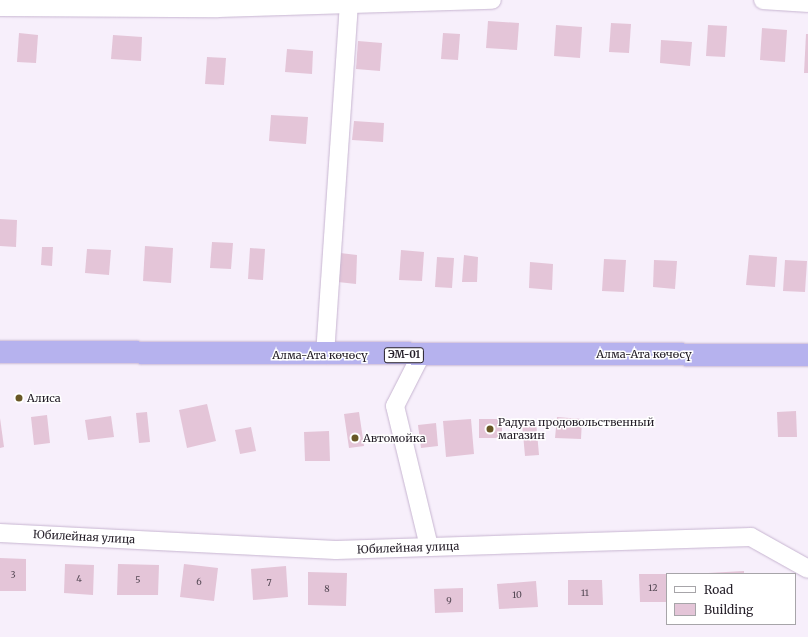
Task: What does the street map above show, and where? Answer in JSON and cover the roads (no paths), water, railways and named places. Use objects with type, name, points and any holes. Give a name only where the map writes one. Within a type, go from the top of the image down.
[{"type":"highway","name":"Алма-Ата көчөсү","points":[[0,352],[325,355],[808,355]]},
{"type":"street","points":[[0,7],[218,8],[349,2],[492,0]]},
{"type":"street","points":[[763,0],[808,3]]},
{"type":"street","points":[[325,355],[349,2]]},
{"type":"street","points":[[421,355],[395,406],[429,547]]},
{"type":"street","name":"Юбилейная улица","points":[[0,533],[336,550],[751,538],[808,569]]},
{"type":"place","name":"Алиса","points":[[19,398]]},
{"type":"place","name":"Радуга продовольственный магазин","points":[[490,429]]},
{"type":"place","name":"Автомойка","points":[[355,438]]}]
